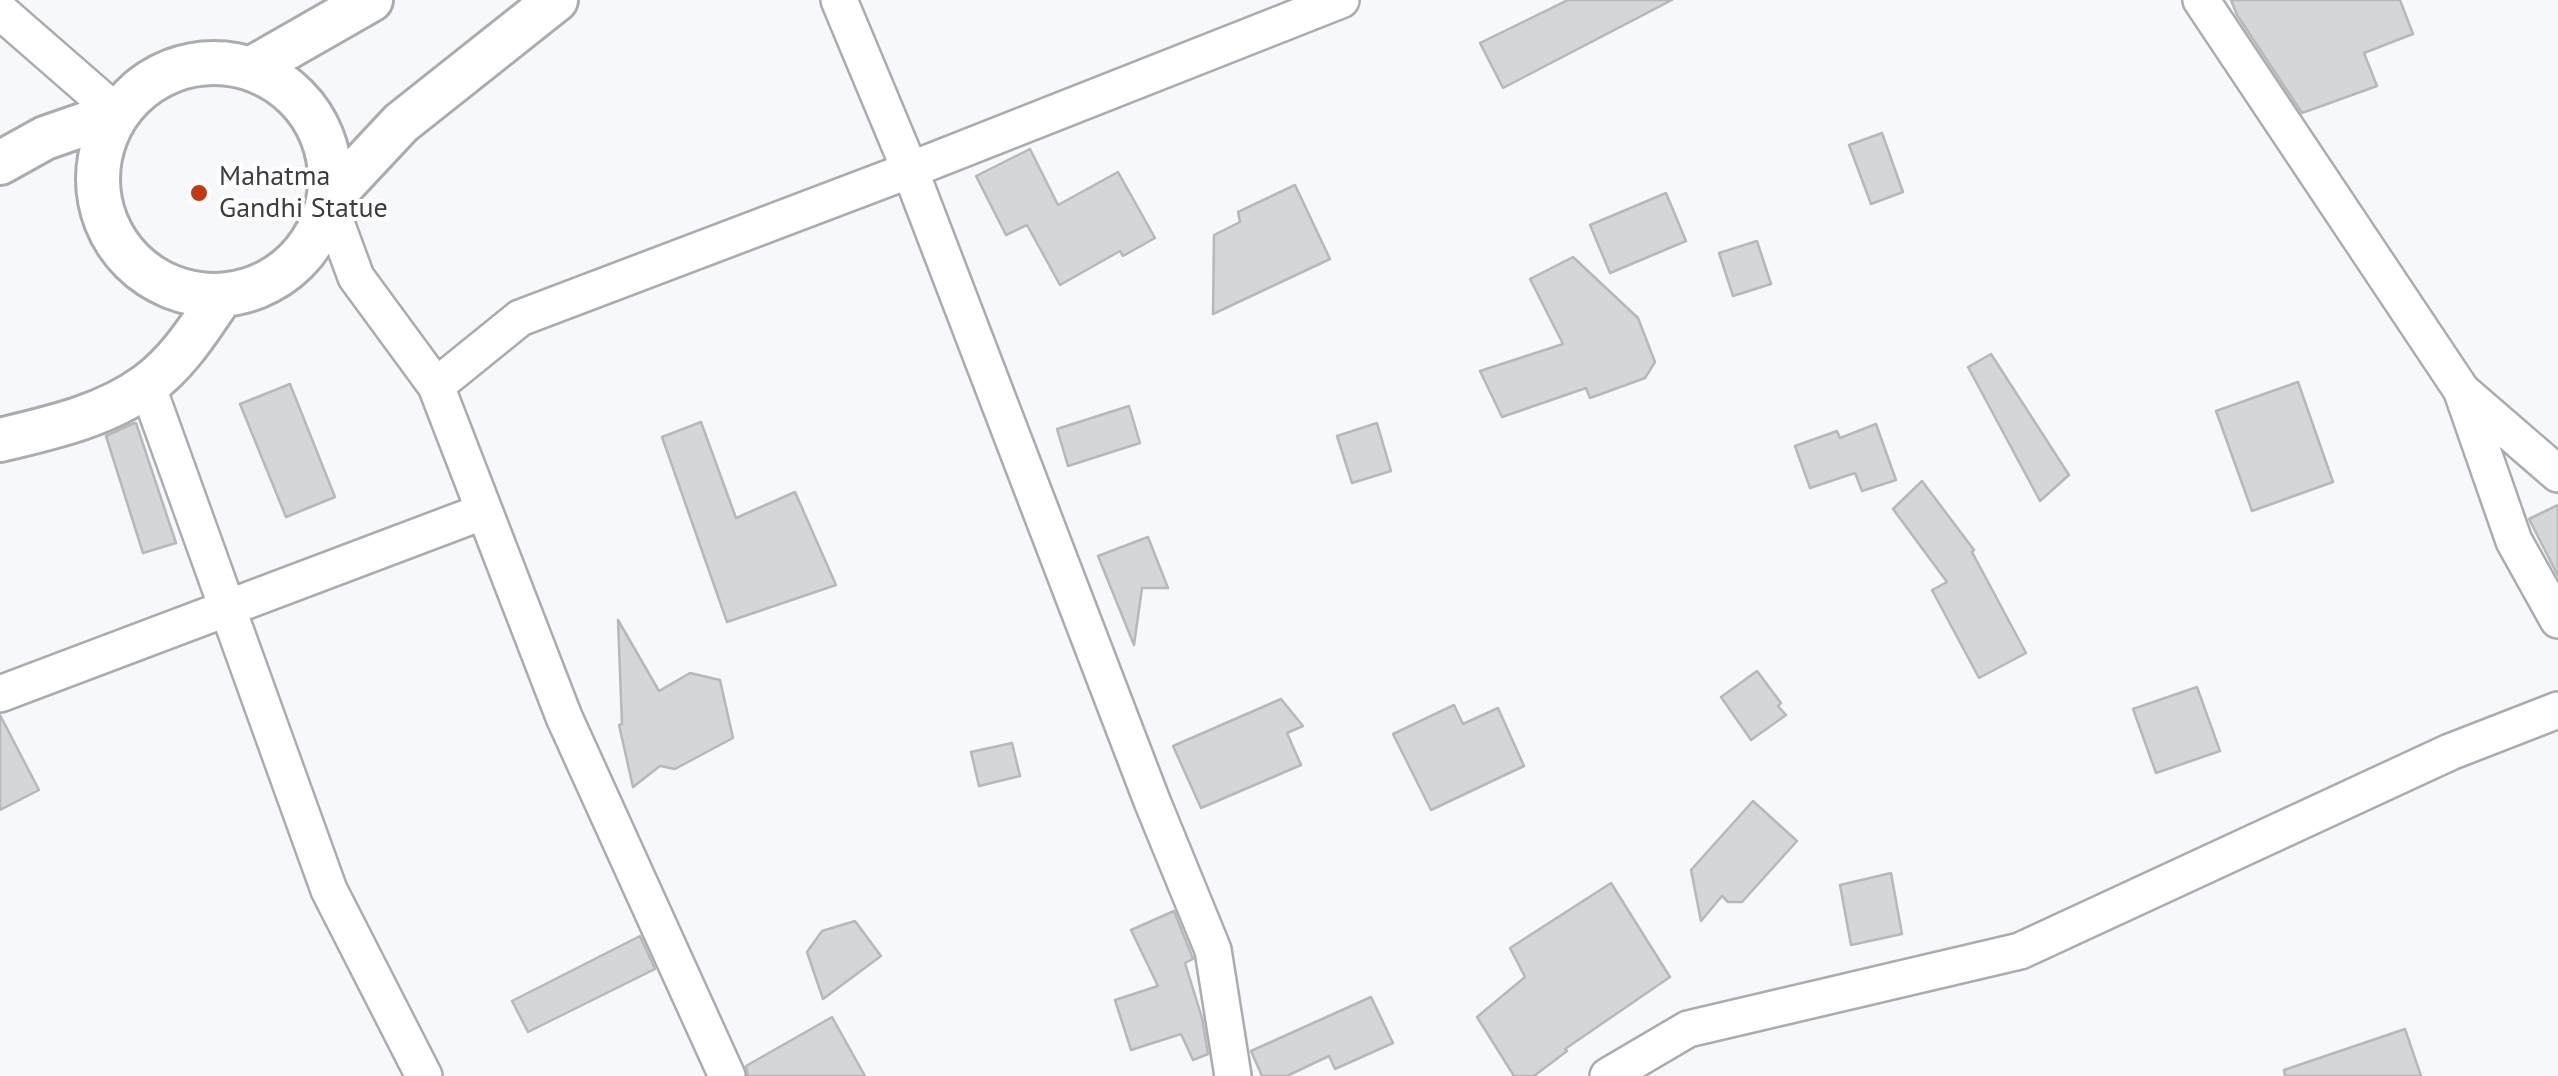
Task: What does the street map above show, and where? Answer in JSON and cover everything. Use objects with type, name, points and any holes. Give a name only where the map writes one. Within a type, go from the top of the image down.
[{"type":"street","points":[[252,68],[372,0]]},
{"type":"street","points":[[328,201],[401,122],[556,0]]},
{"type":"street","points":[[839,0],[910,170],[1165,835],[1213,950],[1234,1076]]},
{"type":"street","points":[[436,386],[520,318],[1341,0]]},
{"type":"street","points":[[2201,0],[2462,391],[2514,542],[2558,620]]},
{"type":"street","points":[[0,11],[117,113]]},
{"type":"street","points":[[215,62],[252,68],[282,84],[305,107],[322,136],[330,168],[328,201],[316,237],[291,266],[259,287],[222,295],[185,292],[151,277],[124,252],[105,220],[98,184],[102,147],[117,113],[144,85],[177,68],[215,62]]},
{"type":"street","points":[[0,163],[46,138],[117,113]]},
{"type":"street","points":[[328,201],[356,276],[436,386],[564,717],[727,1076]]},
{"type":"street","points":[[0,440],[93,413],[147,385],[186,348],[222,295]]},
{"type":"street","points":[[147,385],[329,890],[424,1076]]},
{"type":"street","points":[[2462,391],[2558,474]]},
{"type":"street","points":[[0,694],[482,512]]},
{"type":"street","points":[[1608,1076],[1688,1029],[2020,951],[2450,752],[2558,710]]},
{"type":"building","points":[[1568,0],[1672,0],[1503,88],[1480,43]]},
{"type":"building","points":[[2231,0],[2400,0],[2413,34],[2364,53],[2377,86],[2302,113]]},
{"type":"building","points":[[1882,133],[1903,192],[1871,204],[1849,145]]},
{"type":"building","points":[[1030,149],[1058,205],[1118,172],[1155,238],[1123,256],[1120,251],[1060,285],[1027,225],[1006,235],[976,176]]},
{"type":"building","points":[[1295,185],[1330,259],[1213,314],[1214,235],[1240,222],[1238,212]]},
{"type":"building","points":[[1666,193],[1686,241],[1610,273],[1590,225]]},
{"type":"building","points":[[1757,241],[1771,284],[1733,296],[1719,253]]},
{"type":"building","points":[[1573,257],[1638,318],[1655,362],[1645,378],[1590,398],[1586,388],[1502,417],[1480,371],[1563,344],[1530,279]]},
{"type":"building","points":[[1991,354],[2069,475],[2040,501],[1968,367]]},
{"type":"building","points":[[2298,382],[2333,482],[2252,511],[2216,411]]},
{"type":"building","points":[[290,384],[335,497],[286,517],[240,404]]},
{"type":"building","points":[[1129,406],[1140,443],[1068,466],[1057,429]]},
{"type":"building","points":[[701,422],[736,518],[795,492],[836,585],[727,622],[662,437]]},
{"type":"building","points":[[134,423],[176,543],[143,553],[106,436]]},
{"type":"building","points":[[1377,423],[1391,471],[1352,483],[1337,436]]},
{"type":"building","points":[[1876,424],[1896,480],[1862,491],[1855,473],[1810,488],[1795,446],[1837,431],[1840,438]]},
{"type":"building","points":[[1922,481],[1974,550],[2026,653],[1979,678],[1932,590],[1947,582],[1893,509]]},
{"type":"building","points":[[2558,505],[2558,576],[2529,519]]},
{"type":"building","points":[[1148,537],[1168,588],[1142,588],[1134,645],[1098,556]]},
{"type":"building","points":[[618,620],[659,691],[690,673],[720,680],[733,738],[675,769],[660,766],[633,787],[619,725],[622,724]]},
{"type":"building","points":[[1757,671],[1786,715],[1751,740],[1721,697]]},
{"type":"building","points":[[2197,687],[2220,751],[2156,773],[2133,709]]},
{"type":"building","points":[[1281,699],[1303,726],[1287,733],[1301,765],[1201,808],[1173,746]]},
{"type":"building","points":[[1454,705],[1463,724],[1498,708],[1524,766],[1431,810],[1393,734]]},
{"type":"building","points":[[0,715],[39,790],[0,810]]},
{"type":"building","points":[[1012,743],[1020,776],[979,786],[971,752]]},
{"type":"building","points":[[1753,801],[1797,841],[1742,902],[1728,902],[1722,896],[1701,921],[1691,870]]},
{"type":"building","points":[[1891,873],[1902,934],[1851,945],[1840,885]]},
{"type":"building","points":[[1611,883],[1670,977],[1565,1049],[1534,1076],[1514,1076],[1477,1017],[1525,977],[1510,948]]},
{"type":"building","points":[[1174,911],[1193,959],[1185,963],[1202,1018],[1208,1054],[1193,1060],[1181,1034],[1131,1050],[1115,1000],[1158,986],[1131,930]]},
{"type":"building","points":[[855,921],[881,956],[823,999],[807,952],[822,931]]},
{"type":"building","points":[[640,936],[655,969],[528,1032],[512,1001]]},
{"type":"building","points":[[1371,997],[1393,1043],[1335,1069],[1329,1056],[1287,1076],[1262,1076],[1251,1051]]},
{"type":"building","points":[[832,1017],[865,1076],[748,1076],[746,1066]]},
{"type":"building","points":[[2405,1029],[2421,1076],[2285,1076],[2284,1070]]},
{"type":"place","name":"Mahatma Gandhi Statue","points":[[199,193]]}]
